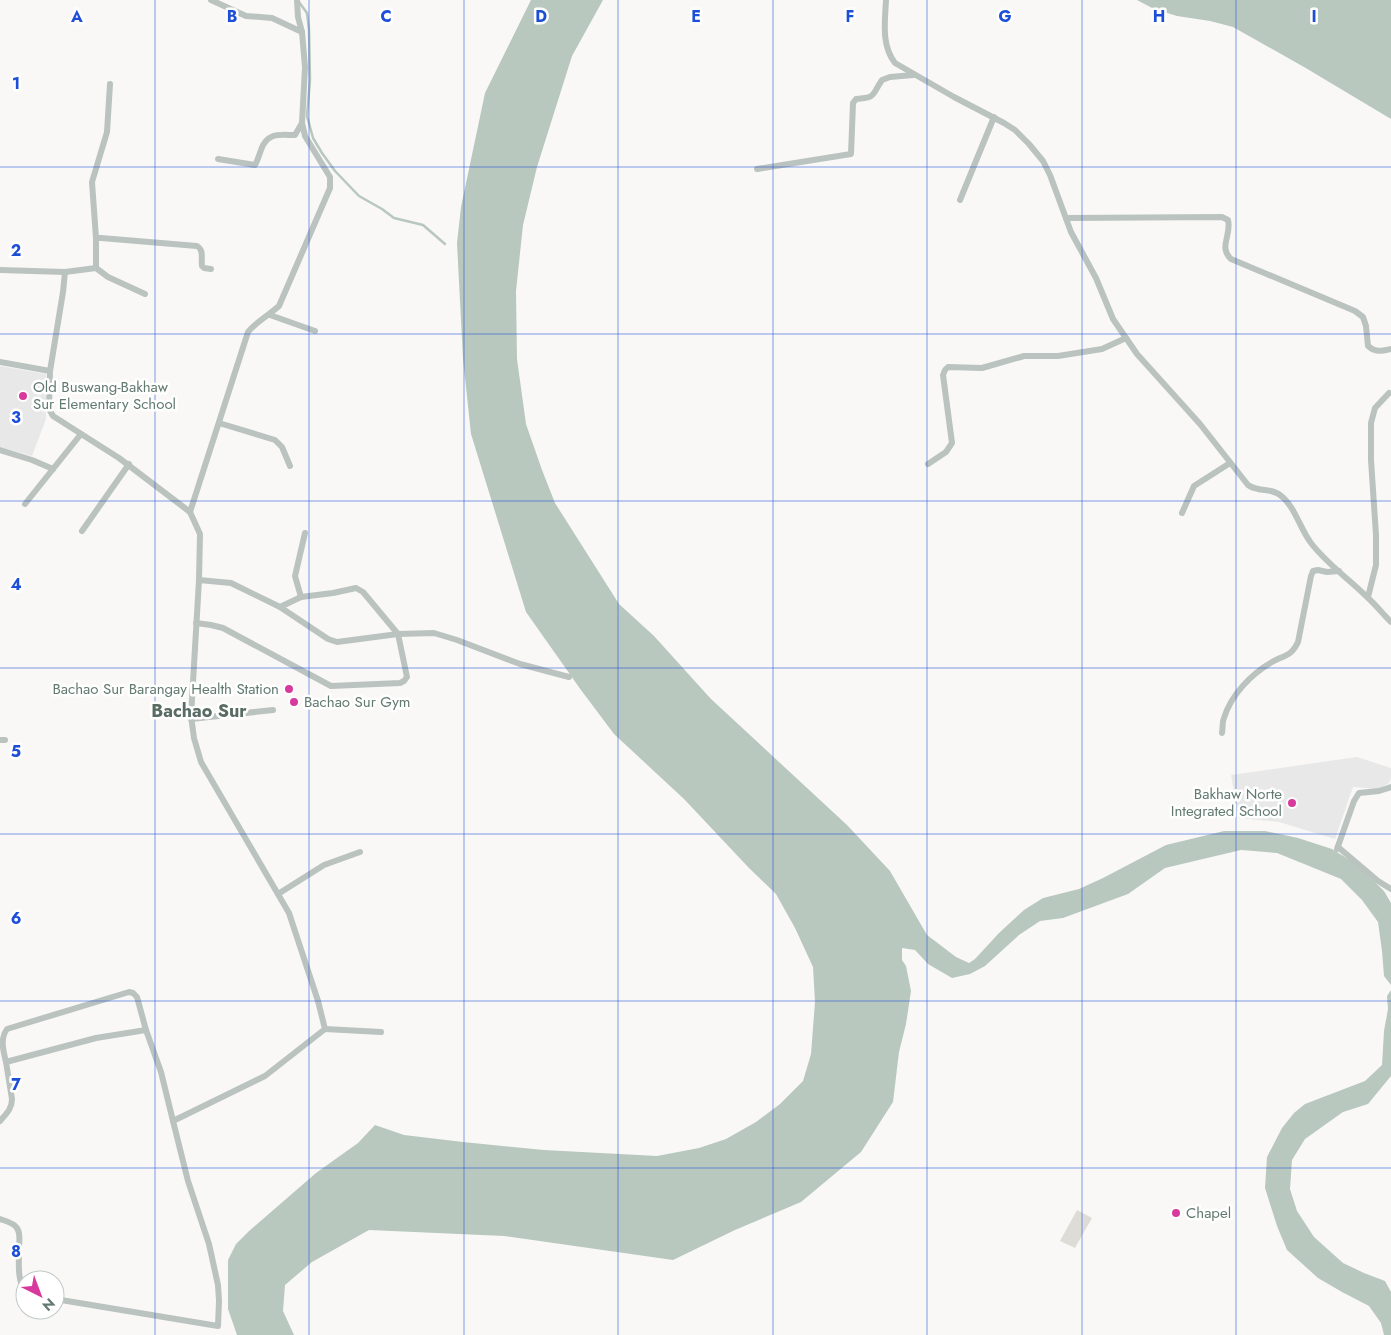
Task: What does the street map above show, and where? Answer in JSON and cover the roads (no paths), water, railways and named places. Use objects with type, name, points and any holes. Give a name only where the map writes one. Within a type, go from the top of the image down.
[{"type":"street","points":[[211,0],[246,16],[272,18],[302,32]]},
{"type":"street","points":[[190,512],[248,332],[253,326],[280,306],[330,188],[330,177],[305,136],[302,123],[305,67],[297,0]]},
{"type":"street","points":[[886,0],[885,30],[886,47],[889,56],[895,63],[1015,130],[1043,161],[1071,232],[1096,278],[1112,319],[1150,370],[1200,424],[1239,476],[1253,489],[1275,491],[1282,496],[1289,504],[1312,545],[1368,597],[1391,622]]},
{"type":"street","points":[[757,169],[851,154],[853,103],[856,99],[870,98],[874,95],[882,80],[914,74]]},
{"type":"street","points":[[96,268],[92,182],[107,132],[110,84]]},
{"type":"street","points":[[960,200],[994,118]]},
{"type":"street","points":[[218,159],[254,165],[258,160],[265,140],[279,135],[295,135],[302,123]]},
{"type":"street","points":[[1066,218],[1222,217],[1228,220],[1230,227],[1224,248],[1231,259],[1356,311],[1363,317],[1368,346],[1380,352],[1391,349]]},
{"type":"street","points":[[96,238],[197,246],[202,252],[202,266],[211,269]]},
{"type":"street","points":[[0,270],[64,272],[96,268],[108,277],[145,294]]},
{"type":"street","points":[[64,272],[63,292],[50,371],[49,409],[53,416],[129,464],[190,512],[200,534],[191,719],[194,738],[201,762],[289,913],[318,1001],[325,1029]]},
{"type":"street","points":[[270,315],[315,331]]},
{"type":"street","points":[[928,464],[946,452],[952,443],[944,375],[948,367],[982,368],[1024,356],[1058,356],[1102,348],[1126,338]]},
{"type":"street","points":[[0,362],[50,371]]},
{"type":"street","points":[[1368,597],[1376,565],[1371,423],[1375,408],[1389,393]]},
{"type":"street","points":[[219,423],[276,440],[282,446],[290,466]]},
{"type":"street","points":[[25,504],[81,434]]},
{"type":"street","points":[[0,450],[32,460],[53,470]]},
{"type":"street","points":[[1182,513],[1194,486],[1230,463]]},
{"type":"street","points":[[82,531],[129,464]]},
{"type":"street","points":[[302,597],[295,576],[305,533]]},
{"type":"street","points":[[1222,733],[1223,719],[1234,696],[1248,680],[1266,666],[1285,657],[1294,650],[1298,642],[1313,571],[1339,571]]},
{"type":"street","points":[[199,580],[231,583],[280,607],[328,639],[337,642],[398,634],[434,633],[458,640],[520,664],[569,677]]},
{"type":"street","points":[[196,623],[223,628],[331,686],[400,683],[407,678],[398,634],[363,592],[356,588],[334,594],[302,597],[280,607]]},
{"type":"street","points":[[191,719],[273,710]]},
{"type":"street","points":[[1391,787],[1379,791],[1359,793],[1354,801],[1337,848],[1391,889]]},
{"type":"street","points":[[278,894],[324,865],[360,852]]},
{"type":"street","points":[[0,1121],[12,1105],[2,1040],[2,1034],[7,1029],[129,992],[137,996],[160,1072],[188,1181],[209,1244],[218,1286],[218,1326],[65,1301]]},
{"type":"street","points":[[173,1121],[265,1076],[325,1029],[381,1032]]},
{"type":"street","points":[[6,1062],[96,1038],[146,1030]]},
{"type":"street","points":[[0,1218],[11,1223],[20,1234],[20,1270]]},
{"type":"waterway","points":[[299,2],[307,13],[309,30],[310,80],[307,116],[313,138],[322,153],[335,171],[359,196],[394,218],[423,225],[445,244]]},
{"type":"place","name":"Old Buswang-Bakhaw Sur Elementary School","points":[[23,396]]},
{"type":"place","name":"Bachao Sur Barangay Health Station","points":[[289,689]]},
{"type":"place","name":"Bachao Sur Gym","points":[[294,702]]},
{"type":"place","name":"Bakhaw Norte Integrated School","points":[[1292,803]]},
{"type":"place","name":"Chapel","points":[[1176,1213]]},
{"type":"district","name":"Bachao Sur","points":[[199,711]]}]
